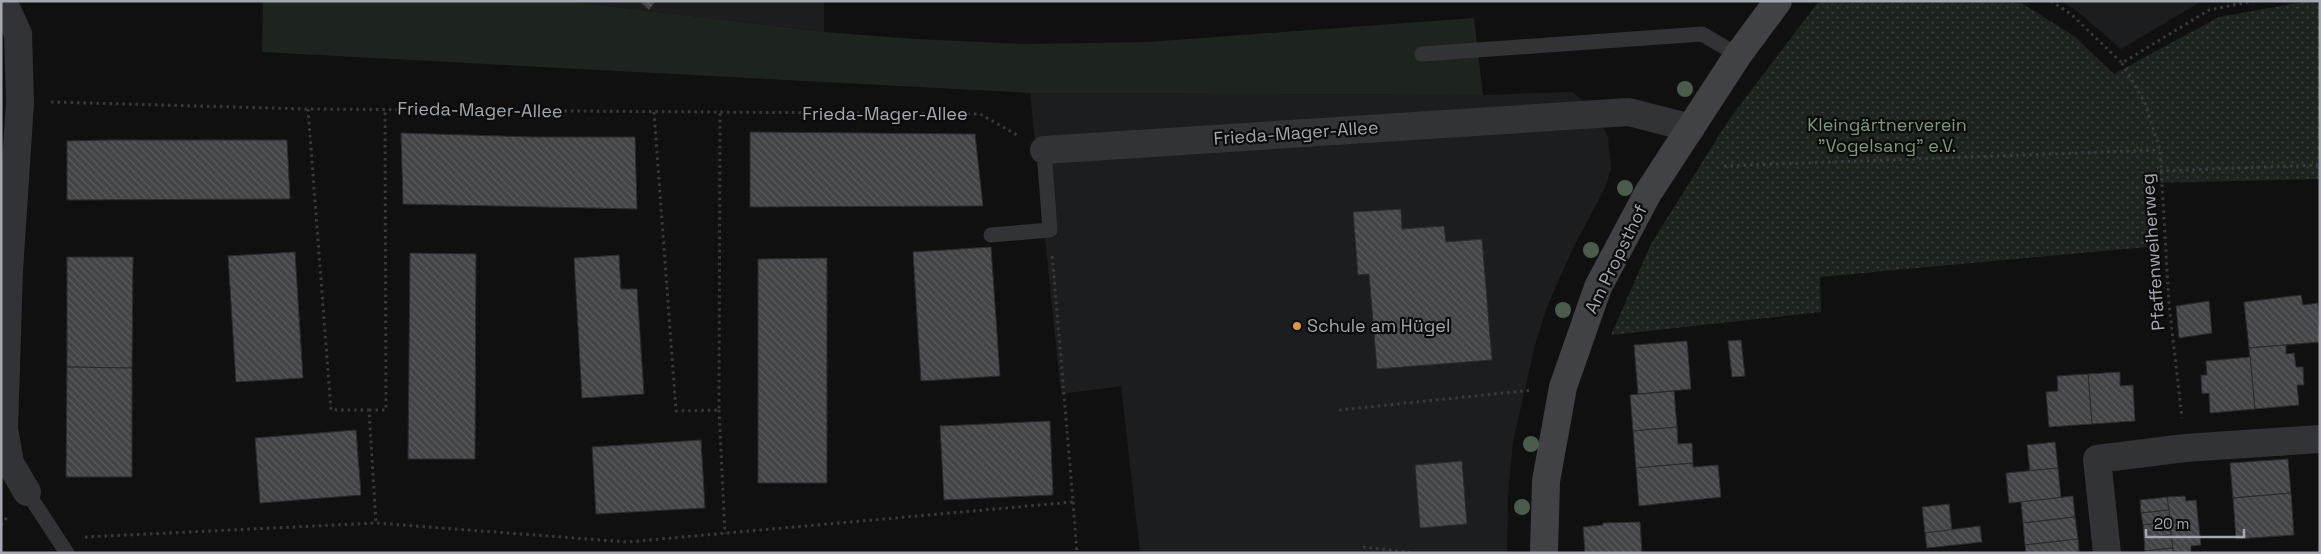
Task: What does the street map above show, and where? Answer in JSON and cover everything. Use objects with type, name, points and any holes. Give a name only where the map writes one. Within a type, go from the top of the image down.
[{"type":"street","points":[[3,1],[18,34],[20,102],[9,271],[4,429],[10,463],[27,492]]},
{"type":"street","name":"Am Propsthof","points":[[1544,553],[1546,481],[1563,387],[1598,288],[1648,193],[1738,55],[1778,1]]},
{"type":"street","name":"Frieda-Mager-Allee","points":[[1044,150],[1628,112],[1691,128]]},
{"type":"street","points":[[2107,553],[2097,459],[2185,448],[2320,439]]},
{"type":"lane","points":[[1422,54],[1702,34],[1738,55]]},
{"type":"lane","points":[[991,234],[1050,230],[1044,150]]},
{"type":"lane","points":[[27,492],[59,538],[67,553]]},
{"type":"path","name":"Pfaffenweiherweg","points":[[2050,1],[2071,14],[2122,63],[2145,103],[2160,150],[2169,304],[2185,448]]},
{"type":"path","points":[[2122,63],[2209,10],[2253,1]]},
{"type":"path","name":"Frieda-Mager-Allee","points":[[20,102],[308,109],[980,114],[1044,150]]},
{"type":"path","points":[[308,109],[331,410],[386,410],[385,109]]},
{"type":"path","points":[[654,112],[676,411],[719,410]]},
{"type":"path","points":[[720,112],[719,410],[725,534]]},
{"type":"path","points":[[1724,166],[2160,150]]},
{"type":"path","points":[[2160,171],[2320,165]]},
{"type":"path","points":[[1050,230],[1077,553]]},
{"type":"path","points":[[1339,410],[1563,387]]},
{"type":"path","points":[[369,410],[376,523]]},
{"type":"path","points":[[59,538],[376,523],[627,542],[1073,502]]},
{"type":"path","points":[[1363,547],[1415,553]]},
{"type":"shaded area","points":[[567,1],[824,1],[824,32]]},
{"type":"shaded area","points":[[2061,1],[2202,1],[2121,49],[2077,11]]},
{"type":"shaded area","name":"Schule am Hügel","points":[[1572,92],[1588,104],[1601,121],[1608,138],[1611,169],[1605,188],[1573,248],[1547,307],[1535,345],[1513,442],[1508,495],[1507,553],[1140,553],[1121,386],[1061,394],[1030,93],[1483,95]]},
{"type":"green space","points":[[263,1],[567,1],[824,32],[915,39],[1023,44],[1147,42],[1474,18],[1483,95],[1030,93],[262,52]]},
{"type":"green space","name":"Kleingärtnerverein \"Vogelsang\" e.V.","points":[[1819,1],[2018,1],[2074,36],[2114,74],[2219,17],[2303,2],[2320,4],[2320,179],[2149,183],[2147,247],[1820,277],[1821,312],[1611,335],[1651,244],[1728,121]]},
{"type":"building","points":[[639,1],[656,1],[649,10]]},
{"type":"building","points":[[750,132],[975,134],[983,206],[750,207]]},
{"type":"building","points":[[401,133],[533,137],[635,137],[637,209],[403,204]]},
{"type":"building","points":[[287,140],[290,199],[67,200],[67,141]]},
{"type":"building","points":[[1401,209],[1402,229],[1444,226],[1446,242],[1482,239],[1492,360],[1377,369],[1369,274],[1358,275],[1353,212]]},
{"type":"building","points":[[991,247],[1000,376],[921,381],[913,252]]},
{"type":"building","points":[[295,252],[303,378],[236,382],[228,256]]},
{"type":"building","points":[[410,253],[476,254],[475,459],[408,459]]},
{"type":"building","points":[[619,255],[621,289],[637,289],[644,394],[582,398],[574,258]]},
{"type":"building","points":[[67,257],[133,257],[132,368],[67,367]]},
{"type":"building","points":[[827,258],[827,483],[758,483],[758,259]]},
{"type":"building","points":[[2301,295],[2303,305],[2318,303],[2320,342],[2249,348],[2244,302]]},
{"type":"building","points":[[2209,301],[2212,333],[2179,338],[2176,306]]},
{"type":"building","points":[[1741,340],[1745,376],[1732,377],[1728,341]]},
{"type":"building","points":[[1687,341],[1691,389],[1638,394],[1634,345]]},
{"type":"building","points":[[2286,345],[2286,354],[2294,353],[2296,367],[2303,367],[2304,385],[2297,385],[2299,405],[2255,409],[2249,348]]},
{"type":"building","points":[[2250,357],[2255,409],[2210,413],[2209,393],[2202,394],[2201,375],[2207,375],[2206,361]]},
{"type":"building","points":[[67,367],[132,368],[132,477],[66,477]]},
{"type":"building","points":[[2120,372],[2120,386],[2133,385],[2135,421],[2092,424],[2088,374]]},
{"type":"building","points":[[2088,374],[2092,424],[2049,427],[2046,392],[2058,391],[2057,376]]},
{"type":"building","points":[[1674,391],[1677,427],[1633,431],[1630,395]]},
{"type":"building","points":[[1050,421],[1053,495],[944,500],[940,426]]},
{"type":"building","points":[[1677,427],[1678,444],[1692,443],[1693,463],[1636,468],[1633,431]]},
{"type":"building","points":[[356,430],[361,495],[260,503],[255,438]]},
{"type":"building","points":[[701,440],[705,508],[596,514],[592,447]]},
{"type":"building","points":[[2055,442],[2058,468],[2030,471],[2027,445]]},
{"type":"building","points":[[2288,459],[2291,493],[2233,498],[2230,463]]},
{"type":"building","points":[[1462,461],[1467,524],[1420,528],[1415,465]]},
{"type":"building","points":[[1693,463],[1693,467],[1718,465],[1721,497],[1639,506],[1636,468]]},
{"type":"building","points":[[2058,468],[2061,498],[2009,503],[2006,473]]},
{"type":"building","points":[[2291,493],[2294,535],[2236,539],[2233,498]]},
{"type":"building","points":[[2073,496],[2075,517],[2023,523],[2021,502]]},
{"type":"building","points":[[2185,496],[2186,501],[2196,500],[2201,545],[2191,546],[2191,553],[2173,553],[2167,497]]},
{"type":"building","points":[[2167,497],[2169,510],[2141,513],[2140,500]]},
{"type":"building","points":[[1949,504],[1952,530],[1925,533],[1922,507]]},
{"type":"building","points":[[2169,510],[2170,522],[2143,525],[2141,513]]},
{"type":"building","points":[[2075,517],[2078,539],[2025,545],[2023,523]]},
{"type":"building","points":[[1640,522],[1642,553],[1585,553],[1583,527],[1603,525],[1603,523]]},
{"type":"building","points":[[2170,522],[2171,535],[2144,538],[2143,525]]},
{"type":"building","points":[[1980,526],[1982,542],[1927,548],[1925,533]]},
{"type":"building","points":[[2171,535],[2173,548],[2145,551],[2144,538]]},
{"type":"building","points":[[2078,539],[2079,553],[2026,553],[2025,545]]},
{"type":"building","points":[[2173,548],[2173,553],[2145,553],[2145,551]]},
{"type":"place","name":"Schule am Hügel","points":[[1297,326]]}]
